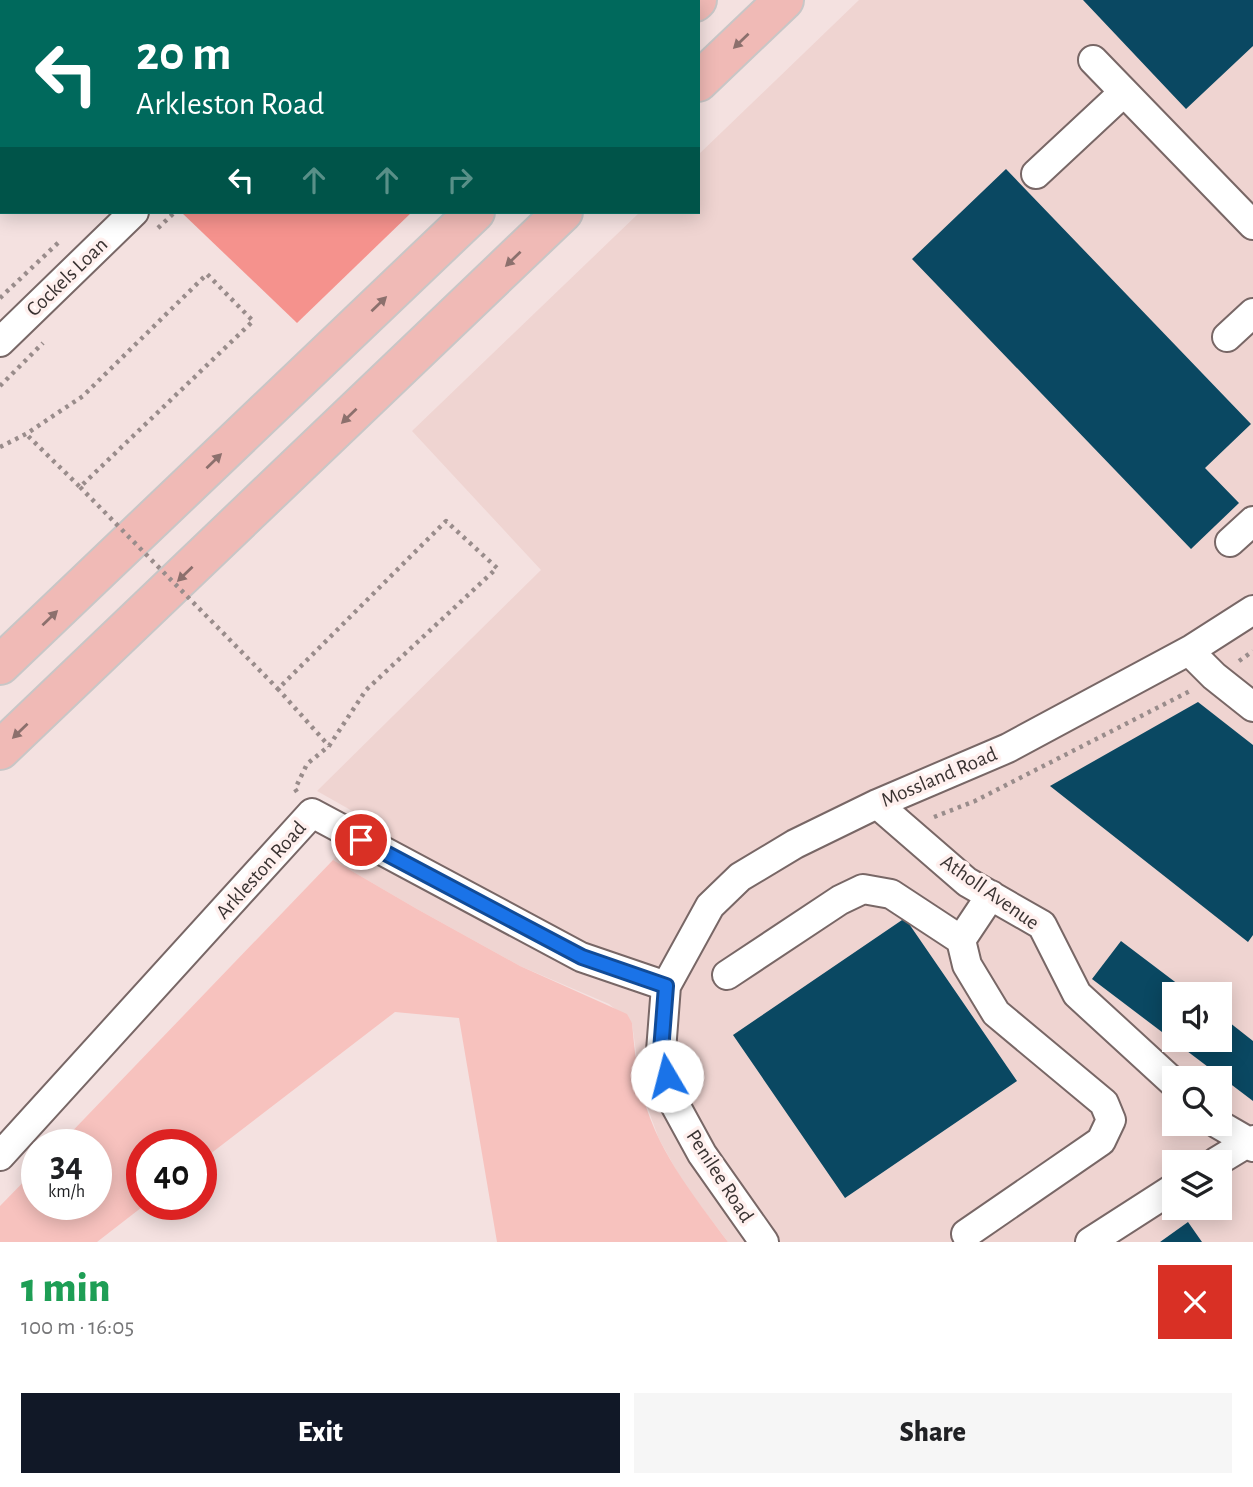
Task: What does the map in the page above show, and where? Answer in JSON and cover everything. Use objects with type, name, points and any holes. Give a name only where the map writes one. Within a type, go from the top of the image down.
[{"type":"highway","points":[[700,80],[784,0]]},
{"type":"highway","points":[[0,665],[473,214]]},
{"type":"highway","points":[[0,750],[561,214]]},
{"type":"street","points":[[1093,60],[1253,225]]},
{"type":"street","points":[[1036,174],[1124,92]]},
{"type":"street","name":"Cockels Loan","points":[[0,342],[132,214]]},
{"type":"street","points":[[1227,337],[1253,313]]},
{"type":"street","points":[[1230,542],[1253,521]]},
{"type":"street","name":"Mossland Road","points":[[666,986],[710,906],[740,877],[795,844],[877,804],[1008,748],[1189,651],[1253,610]]},
{"type":"street","points":[[1189,651],[1214,676],[1253,707]]},
{"type":"street","name":"Atholl Avenue","points":[[877,804],[968,882],[1042,926],[1077,993],[1162,1072]]},
{"type":"street","name":"Arkleston Road","points":[[0,1156],[312,813],[582,957],[666,986]]},
{"type":"street","points":[[727,975],[840,900],[863,889],[891,894],[961,940],[967,965],[996,1013],[1104,1102],[1111,1120],[1101,1141],[966,1234]]},
{"type":"street","points":[[961,940],[991,895]]},
{"type":"street","name":"Penilee Road","points":[[666,986],[661,1051],[673,1101],[702,1154],[764,1242]]},
{"type":"street","points":[[1232,1132],[1252,1143]]},
{"type":"street","points":[[1232,1154],[1252,1143]]},
{"type":"street","points":[[1090,1242],[1162,1196]]},
{"type":"path","points":[[0,298],[61,240]]},
{"type":"path","points":[[0,447],[26,434],[83,397],[207,274],[253,321],[80,487]]},
{"type":"path","points":[[26,434],[278,689],[329,746]]},
{"type":"path","points":[[278,689],[446,521],[496,568],[366,690],[329,746],[307,764],[295,789],[312,813]]},
{"type":"path","points":[[905,828],[975,802],[1179,698],[1253,652]]},
{"type":"shaded area","points":[[859,0],[1253,0],[1253,1242],[728,1242],[684,1184],[659,1139],[641,1090],[632,1023],[609,1004],[520,966],[333,860],[363,817],[317,791],[541,570],[412,431],[638,214],[700,214],[700,153]]},
{"type":"shaded area","points":[[183,214],[410,214],[297,323]]},
{"type":"shaded area","points":[[333,860],[520,966],[627,1014],[632,1023],[641,1087],[655,1130],[676,1169],[728,1242],[497,1242],[459,1018],[395,1012],[217,1149],[217,1129],[126,1129],[126,1220],[97,1242],[0,1242],[0,1206],[21,1184],[21,1220],[112,1220],[112,1129],[74,1129]]},
{"type":"building","points":[[1083,0],[1253,0],[1253,46],[1186,109]]},
{"type":"building","points":[[1006,169],[1251,424],[1205,468],[1239,503],[1191,549],[912,259]]},
{"type":"building","points":[[1198,702],[1253,745],[1253,935],[1248,942],[1050,786]]},
{"type":"building","points":[[905,918],[1017,1081],[845,1198],[733,1035]]},
{"type":"building","points":[[1121,941],[1175,982],[1162,982],[1162,1032],[1092,979]]},
{"type":"building","points":[[1232,1024],[1253,1041],[1253,1101],[1232,1085],[1232,1066],[1207,1066],[1188,1052],[1232,1052]]},
{"type":"building","points":[[1188,1222],[1202,1242],[1160,1242]]},
{"type":"route","points":[[361,840],[582,957],[666,986],[661,1051],[667,1076]]}]
